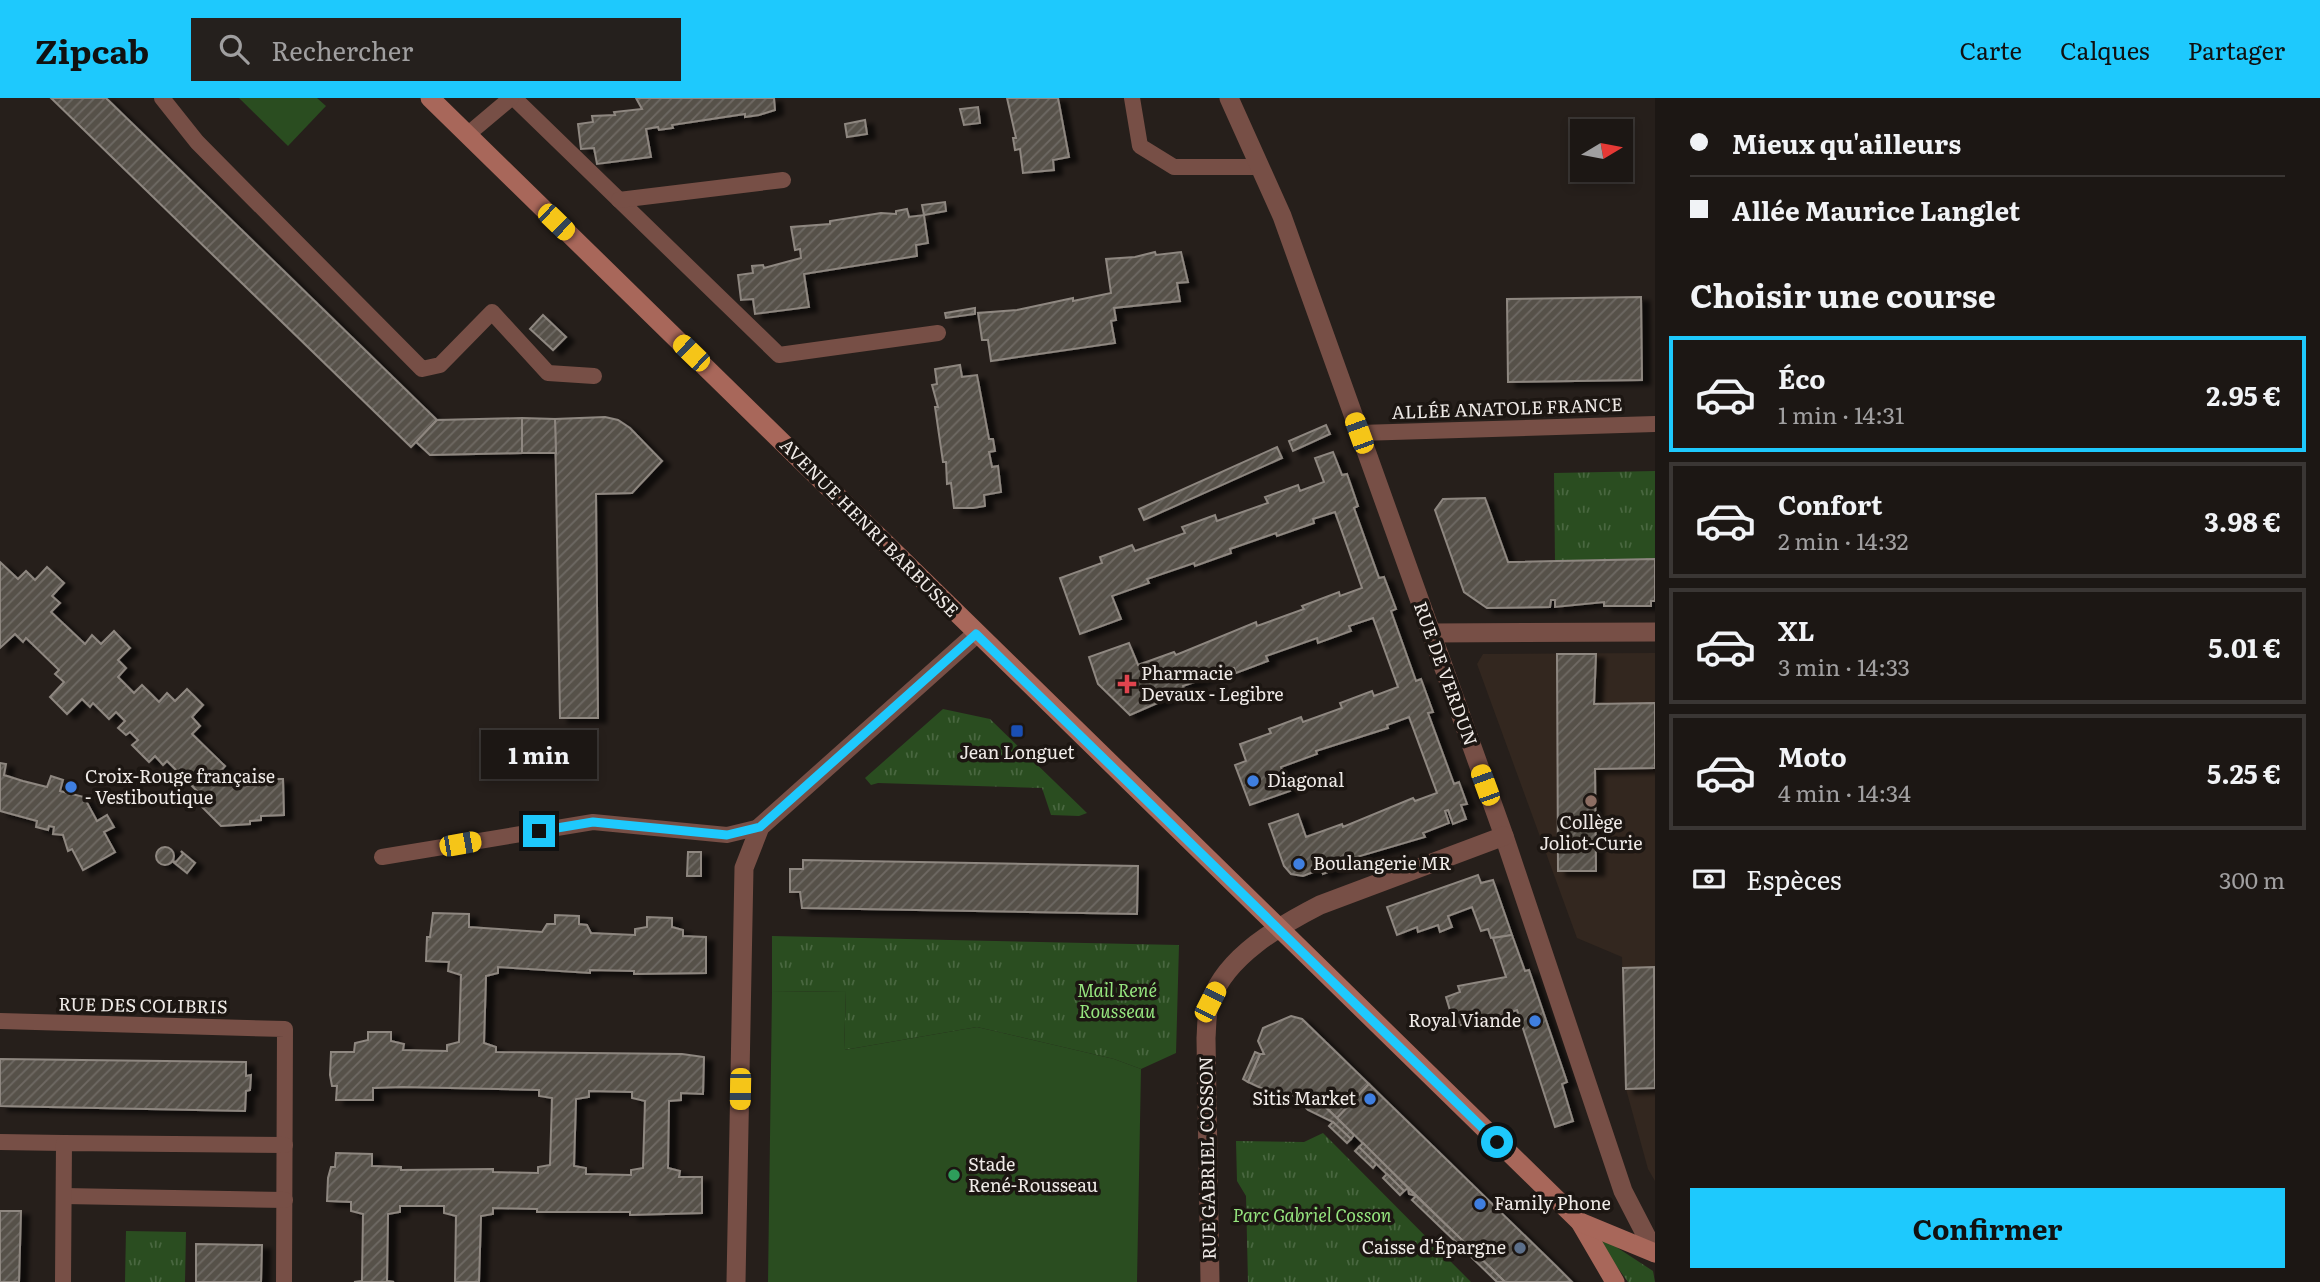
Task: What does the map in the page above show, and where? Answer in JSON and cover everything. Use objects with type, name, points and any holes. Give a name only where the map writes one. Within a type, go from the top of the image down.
[{"type":"main road","name":"AVENUE HENRI BARBUSSE","points":[[430,98],[1580,1222],[1615,1282]]},
{"type":"main road","name":"AVENUE HENRI BARBUSSE","points":[[1580,1222],[1655,1253]]},
{"type":"street","name":"RUE DE VERDUN","points":[[1229,98],[1282,216],[1504,836],[1623,1191],[1655,1253]]},
{"type":"street","points":[[1430,633],[1655,632]]},
{"type":"street","points":[[736,1282],[744,868],[760,827],[976,634]]},
{"type":"street","name":"RUE GABRIEL COSSON","points":[[1210,1282],[1206,1038],[1210,1002],[1223,976],[1247,952],[1320,905],[1504,836]]},
{"type":"lane","points":[[162,98],[197,142],[422,369],[440,365],[492,312],[548,373],[594,376]]},
{"type":"lane","points":[[467,135],[513,98],[779,355],[938,333]]},
{"type":"lane","points":[[1132,98],[1140,146],[1174,167],[1260,167]]},
{"type":"lane","points":[[619,200],[783,180]]},
{"type":"lane","name":"ALLÉE ANATOLE FRANCE","points":[[1359,433],[1655,424]]},
{"type":"lane","points":[[382,857],[593,822],[727,835],[760,827]]},
{"type":"lane","name":"RUE DES COLIBRIS","points":[[0,1021],[285,1029],[285,1145]]},
{"type":"lane","points":[[0,1142],[285,1145],[284,1282]]},
{"type":"lane","points":[[63,1282],[64,1143]]},
{"type":"lane","points":[[64,1196],[285,1200]]},
{"type":"shaded area","name":"Collège Joliot-Curie","points":[[1655,653],[1655,1181],[1648,1169],[1626,1089],[1622,957],[1577,938],[1477,664],[1483,654]]},
{"type":"green space","points":[[239,98],[317,98],[326,106],[288,146]]},
{"type":"green space","points":[[1655,471],[1655,559],[1555,561],[1554,473]]},
{"type":"green space","points":[[943,709],[990,719],[1087,813],[1079,816],[1051,815],[1042,788],[878,783],[871,785],[865,778]]},
{"type":"green space","name":"Mail René Rousseau","points":[[772,936],[1179,945],[1176,1053],[1141,1069],[1114,1059],[977,1027],[844,1050],[846,991],[772,992]]},
{"type":"green space","name":"Stade René-Rousseau","points":[[846,991],[844,1050],[977,1027],[1114,1059],[1141,1069],[1137,1282],[768,1282],[772,992]]},
{"type":"green space","name":"Parc Gabriel Cosson","points":[[1323,1133],[1471,1282],[1248,1282],[1246,1196],[1237,1181],[1236,1141],[1304,1142]]},
{"type":"green space","points":[[126,1231],[186,1232],[185,1282],[125,1282]]},
{"type":"green space","points":[[1604,1239],[1653,1271],[1655,1282],[1628,1282],[1599,1242]]},
{"type":"building","points":[[51,98],[106,98],[437,420],[411,447]]},
{"type":"building","points":[[636,98],[774,98],[775,110],[759,115],[745,117],[745,114],[672,125],[673,128],[646,129],[651,157],[597,164],[594,148],[581,149],[578,124],[593,122],[592,116],[615,115],[614,112],[642,109]]},
{"type":"building","points":[[1007,98],[1058,98],[1069,157],[1053,160],[1054,170],[1023,173],[1020,149],[1015,150],[1013,138],[1016,138]]},
{"type":"building","points":[[978,107],[980,123],[964,125],[960,109]]},
{"type":"building","points":[[865,120],[867,134],[847,137],[845,124]]},
{"type":"building","points":[[945,202],[946,211],[924,215],[922,205]]},
{"type":"building","points":[[907,209],[909,217],[924,215],[928,243],[916,245],[917,256],[804,274],[809,307],[755,314],[753,299],[741,300],[738,275],[753,273],[752,266],[763,265],[764,268],[801,258],[800,249],[795,250],[791,227],[830,224],[830,221],[881,213],[896,214],[896,211]]},
{"type":"building","points":[[1155,252],[1156,255],[1181,252],[1188,282],[1177,283],[1180,301],[1114,308],[1116,320],[1111,321],[1115,343],[991,361],[988,340],[982,340],[978,313],[1017,310],[1111,293],[1106,259],[1135,257]]},
{"type":"building","points":[[1641,297],[1642,380],[1508,382],[1507,299]]},
{"type":"building","points":[[975,308],[975,314],[946,318],[945,313]]},
{"type":"building","points":[[543,315],[566,337],[553,350],[530,329]]},
{"type":"building","points":[[960,365],[962,377],[977,375],[989,439],[993,439],[995,451],[989,452],[992,467],[998,466],[1001,492],[984,495],[985,506],[973,508],[954,508],[951,483],[947,484],[946,462],[943,462],[935,407],[938,407],[932,385],[937,384],[935,369]]},
{"type":"building","points":[[605,417],[618,420],[630,428],[662,461],[632,493],[596,494],[598,718],[560,718],[555,419]]},
{"type":"building","points":[[522,418],[555,419],[556,453],[522,453]]},
{"type":"building","points":[[522,418],[522,453],[430,455],[416,442],[437,420]]},
{"type":"building","points":[[1326,425],[1330,434],[1293,451],[1289,441]]},
{"type":"building","points":[[1277,447],[1282,458],[1144,520],[1139,509]]},
{"type":"building","points":[[1333,452],[1342,475],[1347,474],[1358,506],[1354,508],[1379,578],[1384,577],[1396,609],[1391,611],[1416,681],[1421,679],[1433,712],[1428,713],[1454,784],[1459,782],[1467,804],[1461,805],[1466,819],[1453,824],[1448,810],[1445,811],[1449,823],[1423,833],[1425,837],[1353,858],[1355,862],[1323,874],[1321,869],[1303,876],[1291,874],[1284,866],[1269,824],[1298,814],[1306,837],[1342,824],[1343,827],[1413,798],[1415,801],[1437,793],[1409,717],[1387,725],[1388,728],[1316,751],[1317,754],[1281,767],[1290,791],[1250,805],[1235,765],[1246,761],[1240,744],[1271,733],[1269,729],[1301,717],[1303,722],[1342,708],[1340,703],[1372,691],[1374,696],[1398,687],[1373,618],[1349,626],[1351,631],[1318,643],[1317,638],[1266,656],[1268,661],[1236,673],[1234,668],[1183,686],[1185,691],[1130,715],[1098,684],[1089,657],[1129,643],[1138,665],[1174,652],[1176,655],[1256,622],[1257,626],[1304,609],[1302,606],[1339,592],[1340,596],[1362,588],[1335,512],[1313,519],[1314,523],[1230,549],[1231,553],[1195,566],[1194,563],[1147,579],[1149,583],[1112,596],[1121,619],[1080,634],[1060,578],[1102,563],[1100,557],[1132,545],[1135,551],[1185,533],[1182,527],[1215,515],[1217,521],[1268,503],[1265,497],[1298,485],[1300,491],[1324,482],[1315,458]]},
{"type":"building","points":[[1485,498],[1508,562],[1655,559],[1655,601],[1651,601],[1651,606],[1604,606],[1604,602],[1555,607],[1555,600],[1551,600],[1550,607],[1487,608],[1464,592],[1435,510],[1443,499]]},
{"type":"building","points":[[0,562],[18,579],[26,571],[35,580],[47,567],[64,583],[52,596],[60,603],[51,612],[85,644],[92,635],[101,644],[114,631],[130,648],[118,660],[126,668],[118,677],[134,693],[142,685],[159,702],[167,693],[175,701],[187,689],[203,705],[192,717],[200,726],[192,734],[225,766],[221,771],[233,781],[236,776],[243,777],[244,785],[259,786],[259,779],[283,779],[284,815],[261,816],[261,820],[250,821],[250,824],[221,826],[201,806],[204,804],[196,796],[199,793],[167,761],[163,765],[155,756],[149,762],[132,745],[138,740],[130,732],[126,735],[118,728],[125,721],[116,712],[109,719],[93,703],[90,707],[82,699],[67,714],[50,697],[64,682],[55,674],[59,670],[26,638],[23,642],[15,634],[0,648]]},
{"type":"building","points":[[1557,654],[1596,654],[1594,704],[1655,703],[1655,768],[1595,769],[1596,871],[1558,871]]},
{"type":"building","points":[[0,763],[6,764],[4,775],[23,781],[47,787],[51,776],[63,780],[60,791],[84,797],[97,821],[107,815],[114,827],[104,832],[115,852],[83,870],[72,849],[68,851],[63,835],[53,834],[54,827],[49,826],[48,830],[36,827],[37,821],[0,811]]},
{"type":"building","points":[[165,847],[171,850],[174,856],[171,862],[165,865],[159,862],[156,856],[159,850]]},
{"type":"building","points":[[181,851],[195,863],[187,873],[172,861],[176,862],[183,854]]},
{"type":"building","points":[[688,852],[701,852],[701,876],[687,876]]},
{"type":"building","points":[[803,860],[1138,866],[1137,914],[802,908],[800,892],[790,892],[790,869],[803,869]]},
{"type":"building","points":[[1478,875],[1481,883],[1493,880],[1512,935],[1491,938],[1488,929],[1481,931],[1472,907],[1448,916],[1452,927],[1440,932],[1438,925],[1418,932],[1417,927],[1397,935],[1387,907]]},
{"type":"building","points":[[433,913],[469,914],[469,927],[542,932],[547,924],[555,924],[555,915],[579,916],[579,924],[587,925],[591,933],[635,935],[635,929],[647,927],[647,917],[672,918],[672,927],[683,930],[683,936],[706,937],[706,973],[634,974],[634,971],[590,970],[590,973],[498,967],[498,973],[486,976],[484,1043],[496,1047],[496,1052],[682,1054],[704,1057],[703,1094],[681,1093],[681,1100],[669,1101],[668,1168],[680,1171],[679,1177],[702,1177],[702,1213],[630,1215],[630,1212],[537,1212],[537,1209],[493,1208],[493,1214],[481,1216],[479,1282],[455,1282],[456,1216],[444,1213],[444,1206],[400,1206],[400,1212],[388,1214],[387,1281],[394,1282],[354,1282],[362,1281],[363,1214],[351,1211],[351,1202],[327,1201],[328,1178],[331,1167],[335,1167],[336,1153],[372,1154],[372,1166],[401,1167],[401,1170],[493,1169],[493,1172],[538,1173],[538,1167],[550,1165],[552,1098],[539,1096],[539,1090],[373,1088],[373,1100],[336,1100],[337,1086],[332,1086],[330,1075],[331,1052],[354,1052],[355,1043],[368,1040],[368,1032],[391,1032],[391,1041],[404,1044],[403,1050],[447,1051],[447,1045],[459,1042],[461,975],[448,971],[449,962],[426,961],[427,937],[430,937]],"holes":[[[589,1091],[632,1092],[632,1098],[645,1101],[643,1168],[631,1170],[631,1175],[586,1174],[586,1168],[574,1166],[576,1099],[589,1097]]]},
{"type":"building","points":[[1512,935],[1525,971],[1529,970],[1567,1082],[1562,1084],[1573,1121],[1555,1127],[1517,1010],[1470,1026],[1469,1022],[1455,1027],[1446,997],[1460,992],[1458,986],[1506,977],[1493,938]]},
{"type":"building","points":[[1654,967],[1655,1088],[1626,1089],[1623,968]]},
{"type":"building","points":[[1291,1016],[1302,1019],[1369,1084],[1337,1118],[1310,1092],[1300,1102],[1291,1093],[1285,1099],[1248,1082],[1260,1054],[1264,1054],[1258,1041],[1263,1028]]},
{"type":"building","points":[[1255,1052],[1260,1054],[1248,1082],[1243,1079]]},
{"type":"building","points":[[0,1059],[246,1062],[246,1076],[251,1075],[250,1090],[246,1091],[245,1111],[0,1106]]},
{"type":"building","points":[[1369,1084],[1572,1282],[1505,1282],[1337,1118]]},
{"type":"building","points":[[1310,1092],[1354,1135],[1351,1139],[1333,1122],[1308,1110],[1300,1102]]},
{"type":"building","points":[[1333,1122],[1351,1139],[1347,1143],[1329,1126]]},
{"type":"building","points":[[1363,1143],[1408,1188],[1404,1191],[1359,1147]]},
{"type":"building","points":[[1359,1147],[1376,1164],[1373,1168],[1355,1151]]},
{"type":"building","points":[[1387,1174],[1404,1191],[1400,1195],[1383,1178]]},
{"type":"building","points":[[1416,1196],[1462,1240],[1458,1244],[1412,1200]]},
{"type":"building","points":[[0,1211],[21,1211],[19,1282],[0,1282]]},
{"type":"building","points":[[196,1244],[262,1245],[261,1282],[196,1282]]},
{"type":"building","points":[[1470,1248],[1505,1282],[1497,1282],[1466,1252]]},
{"type":"place","name":"Pharmacie Devaux - Legibre","points":[[1127,684]]},
{"type":"place","name":"Jean Longuet","points":[[1017,731]]},
{"type":"place","name":"Diagonal","points":[[1253,781]]},
{"type":"place","name":"Croix-Rouge française - Vestiboutique","points":[[71,787]]},
{"type":"place","name":"Collège Joliot-Curie","points":[[1591,801]]},
{"type":"place","name":"Boulangerie MR","points":[[1299,864]]},
{"type":"place","name":"Royal Viande","points":[[1535,1021]]},
{"type":"place","name":"Sitis Market","points":[[1370,1099]]},
{"type":"place","name":"Stade René-Rousseau","points":[[954,1175]]},
{"type":"place","name":"Family Phone","points":[[1480,1204]]},
{"type":"place","name":"Caisse d'Épargne","points":[[1520,1248]]},
{"type":"route","points":[[539,831],[593,822],[727,835],[760,827],[976,634],[1497,1142]]}]
